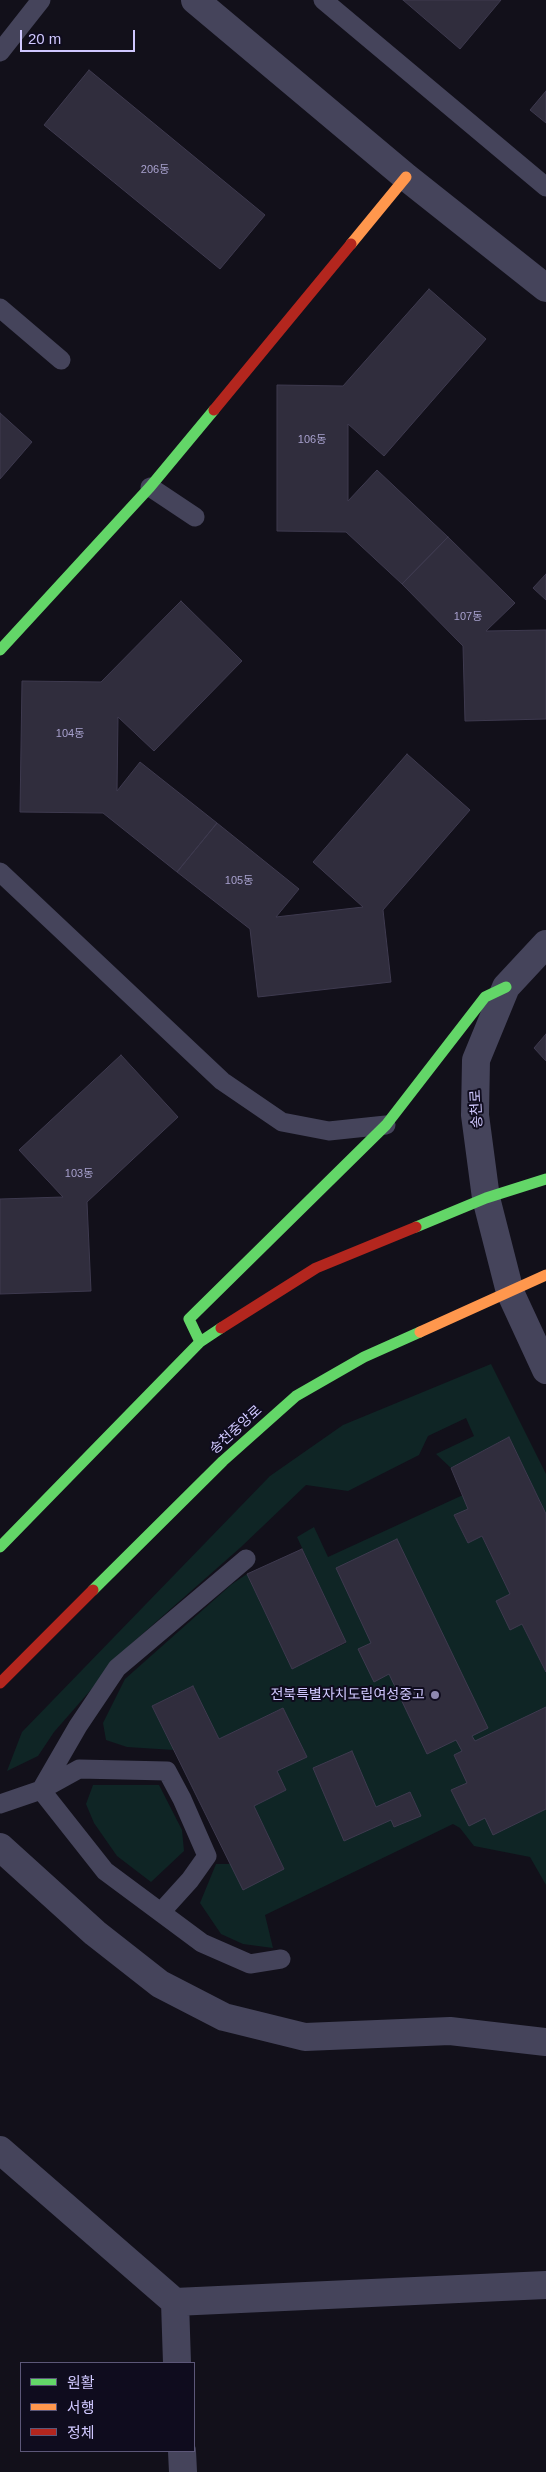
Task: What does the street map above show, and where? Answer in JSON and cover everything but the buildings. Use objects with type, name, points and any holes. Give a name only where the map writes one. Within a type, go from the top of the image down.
[{"type":"street","points":[[195,0],[406,177],[546,288]]},
{"type":"street","points":[[0,650],[150,487],[406,177]]},
{"type":"street","name":"송천로","points":[[546,944],[506,987],[476,1060],[475,1115],[486,1198],[510,1292],[546,1370]]},
{"type":"street","points":[[200,1342],[189,1320],[386,1125],[485,997],[506,987]]},
{"type":"street","points":[[0,1547],[200,1342],[316,1268],[486,1198],[546,1179]]},
{"type":"street","name":"송천중앙로","points":[[0,1683],[223,1461],[296,1396],[364,1357],[546,1275]]},
{"type":"street","points":[[0,1846],[95,1933],[160,1984],[224,2017],[304,2037],[450,2031],[546,2042]]},
{"type":"street","points":[[0,2150],[175,2302],[546,2285]]},
{"type":"street","points":[[175,2302],[178,2362]]},
{"type":"street","points":[[182,2452],[182,2472]]},
{"type":"lane","points":[[0,52],[41,0]]},
{"type":"lane","points":[[323,0],[546,187]]},
{"type":"lane","points":[[0,308],[61,360]]},
{"type":"lane","points":[[150,487],[194,517]]},
{"type":"lane","points":[[0,872],[222,1081],[282,1122],[329,1131],[386,1125]]},
{"type":"lane","points":[[41,1790],[78,1726],[117,1668],[246,1559]]},
{"type":"lane","points":[[0,1804],[41,1790],[79,1769],[167,1771],[208,1856],[190,1880],[161,1912]]},
{"type":"lane","points":[[41,1790],[105,1871],[202,1943],[250,1964],[281,1959]]},
{"type":"green space","points":[[491,1364],[546,1474],[546,1514],[509,1437],[451,1468],[436,1454],[474,1436],[466,1418],[428,1436],[419,1455],[348,1491],[306,1485],[241,1547],[131,1644],[54,1732],[38,1756],[7,1771],[22,1732],[270,1476],[343,1425]]},
{"type":"green space","points":[[463,1495],[468,1509],[454,1516],[468,1543],[482,1536],[510,1594],[496,1601],[510,1629],[522,1624],[546,1672],[546,1885],[530,1857],[474,1846],[460,1828],[453,1824],[265,1915],[273,1948],[243,1944],[221,1934],[200,1903],[216,1864],[231,1864],[244,1889],[284,1869],[254,1806],[286,1790],[277,1771],[307,1757],[283,1708],[219,1739],[193,1686],[152,1706],[174,1750],[127,1747],[106,1740],[103,1723],[125,1679],[232,1584],[247,1574],[292,1669],[346,1643],[297,1537],[314,1527],[328,1557]]},
{"type":"green space","points":[[93,1785],[159,1785],[182,1830],[184,1851],[151,1882],[117,1856],[94,1823],[86,1804]]},
{"type":"traffic: fast","points":[[0,650],[150,487],[214,410]]},
{"type":"traffic: fast","points":[[200,1342],[189,1319],[386,1125],[485,997],[506,987]]},
{"type":"traffic: fast","points":[[416,1227],[486,1198],[546,1179]]},
{"type":"traffic: fast","points":[[0,1547],[200,1342],[221,1328]]},
{"type":"traffic: fast","points":[[93,1590],[223,1461],[296,1396],[364,1357],[420,1332]]},
{"type":"traffic: slow","points":[[351,244],[406,177]]},
{"type":"traffic: slow","points":[[420,1332],[546,1275]]},
{"type":"traffic: jam","points":[[214,410],[351,244]]},
{"type":"traffic: jam","points":[[221,1328],[316,1268],[416,1227]]},
{"type":"traffic: jam","points":[[0,1683],[93,1590]]},
{"type":"place","name":"전북특별자치도립여성중고","points":[[435,1695]]}]
